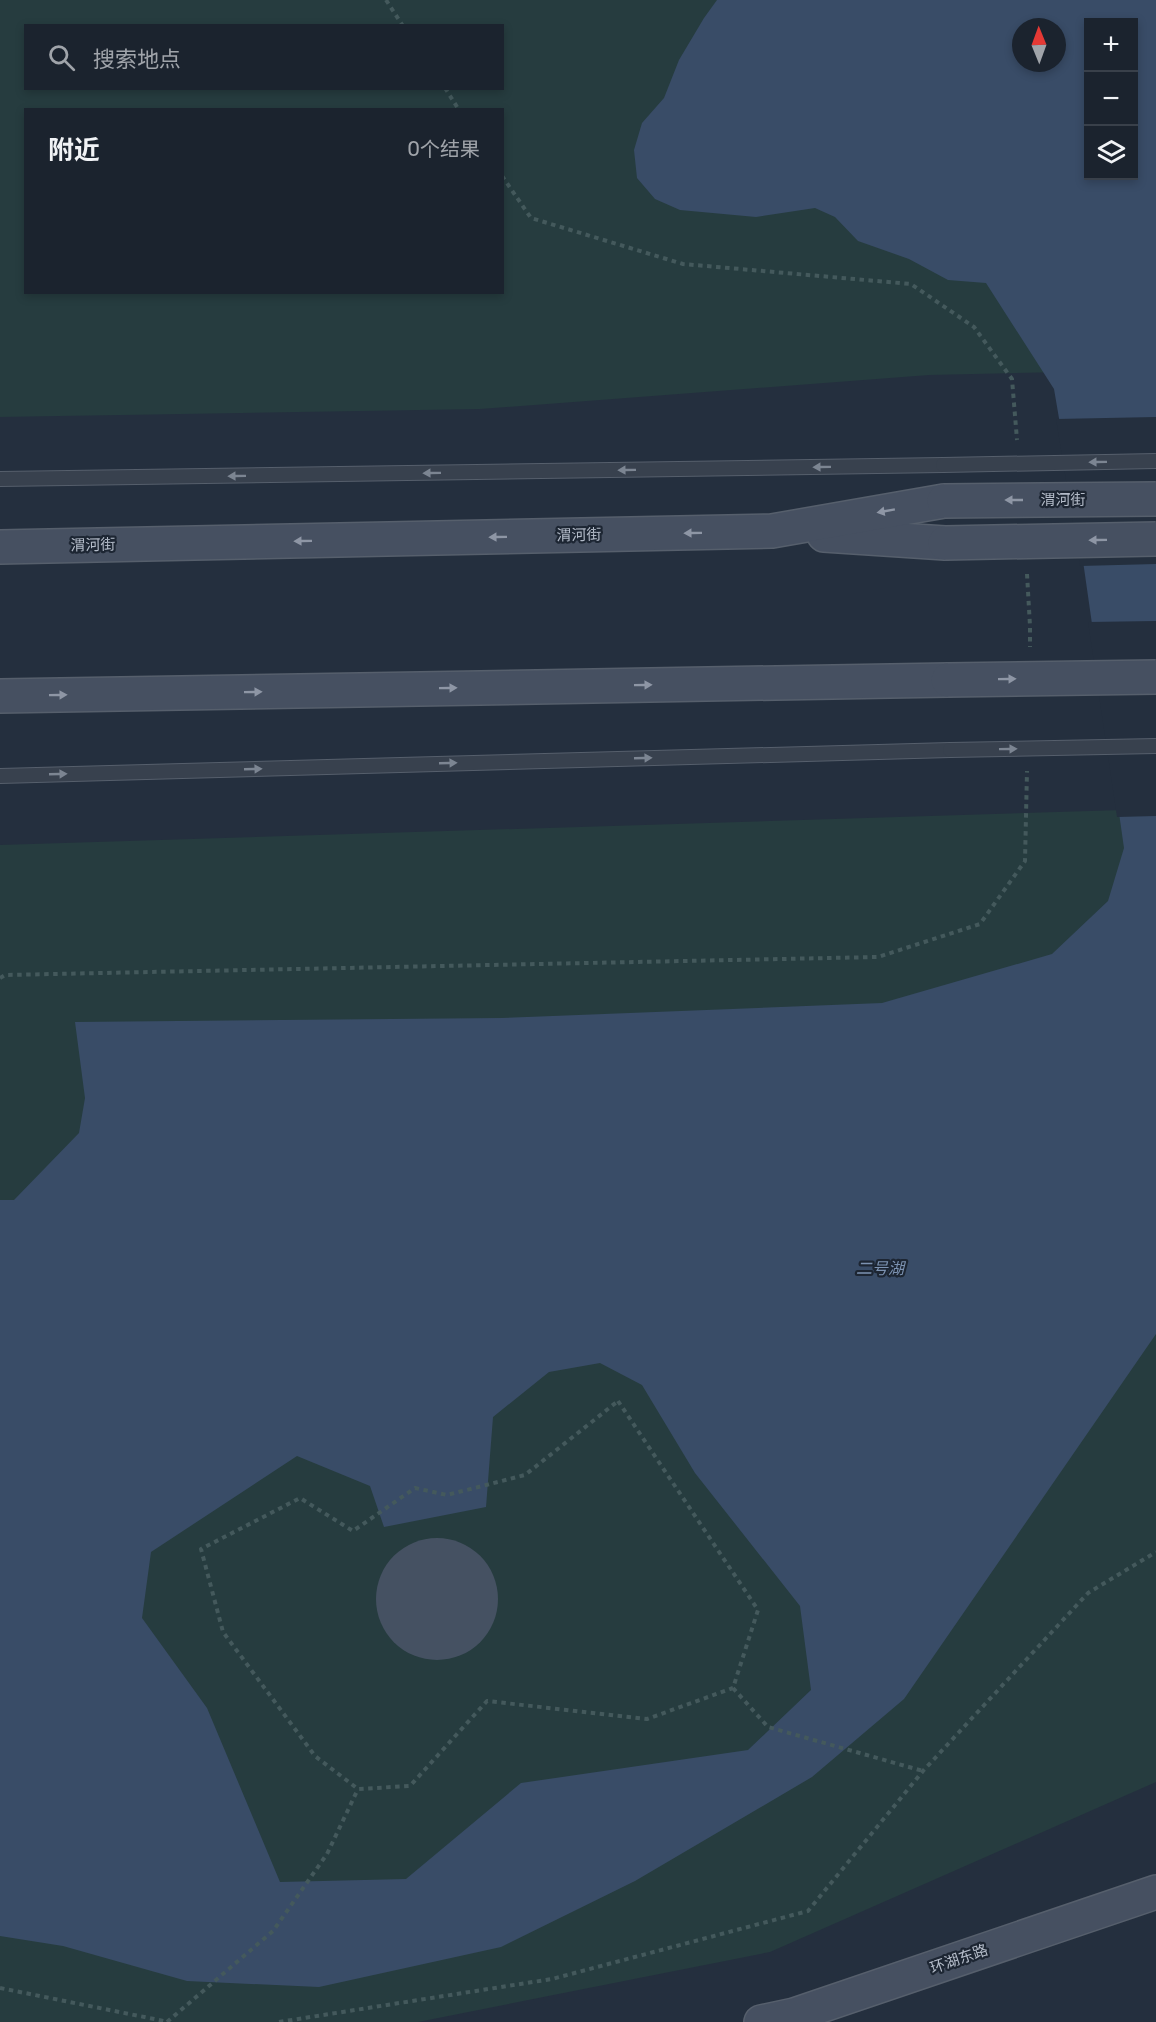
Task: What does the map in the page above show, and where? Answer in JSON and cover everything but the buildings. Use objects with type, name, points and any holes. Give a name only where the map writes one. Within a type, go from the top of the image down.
[{"type":"main road","name":"渭河街","points":[[0,547],[772,531],[944,501],[1156,499]]},
{"type":"main road","points":[[772,531],[945,543],[1156,539]]},
{"type":"main road","points":[[0,696],[1156,677]]},
{"type":"main road","name":"环湖东路","points":[[761,2022],[794,2015],[1156,1892]]},
{"type":"lane","points":[[0,479],[1156,461]]},
{"type":"lane","points":[[0,776],[1156,746]]},
{"type":"path","points":[[386,0],[402,24]]},
{"type":"path","points":[[446,90],[458,108]]},
{"type":"path","points":[[504,179],[531,218],[683,264],[911,284],[974,327],[1012,379],[1017,449]]},
{"type":"path","points":[[1026,567],[1030,650]]},
{"type":"path","points":[[0,978],[5,975],[878,957],[980,924],[1025,861],[1028,767]]},
{"type":"path","points":[[618,1401],[758,1610],[733,1688],[647,1719],[487,1701],[410,1786],[357,1789],[315,1756],[223,1632],[201,1549],[300,1498],[353,1531],[415,1488],[447,1495],[525,1475],[618,1401]]},
{"type":"path","points":[[279,2022],[552,1978],[808,1911],[923,1771],[1088,1593],[1156,1552]]},
{"type":"path","points":[[733,1688],[768,1727],[923,1771]]},
{"type":"path","points":[[0,1988],[168,2022],[273,1931],[327,1854],[357,1789]]},
{"type":"green space","points":[[0,0],[1156,0],[1156,370],[929,375],[480,409],[0,417]]},
{"type":"green space","points":[[1156,809],[1156,1782],[770,1952],[418,2022],[0,2022],[0,845]]},
{"type":"water","name":"二号湖","points":[[717,0],[1156,0],[1156,1334],[904,1699],[812,1777],[635,1881],[501,1947],[319,1987],[187,1981],[63,1946],[0,1936],[0,1200],[14,1200],[79,1133],[85,1098],[75,1022],[501,1018],[882,1003],[1052,954],[1108,901],[1124,848],[1081,547],[1054,389],[986,283],[948,280],[909,259],[858,241],[835,217],[815,208],[756,217],[680,210],[655,199],[637,178],[634,150],[642,123],[664,98],[679,60]],"holes":[[[600,1363],[642,1385],[695,1473],[800,1606],[811,1690],[748,1750],[521,1783],[406,1879],[280,1882],[207,1708],[142,1618],[151,1552],[297,1456],[370,1486],[384,1527],[486,1507],[493,1417],[549,1372]]]},
{"type":"pier","points":[[1156,417],[1156,564],[1080,566],[1056,419]]},
{"type":"pier","points":[[1156,621],[1156,816],[1117,817],[1088,622]]}]
